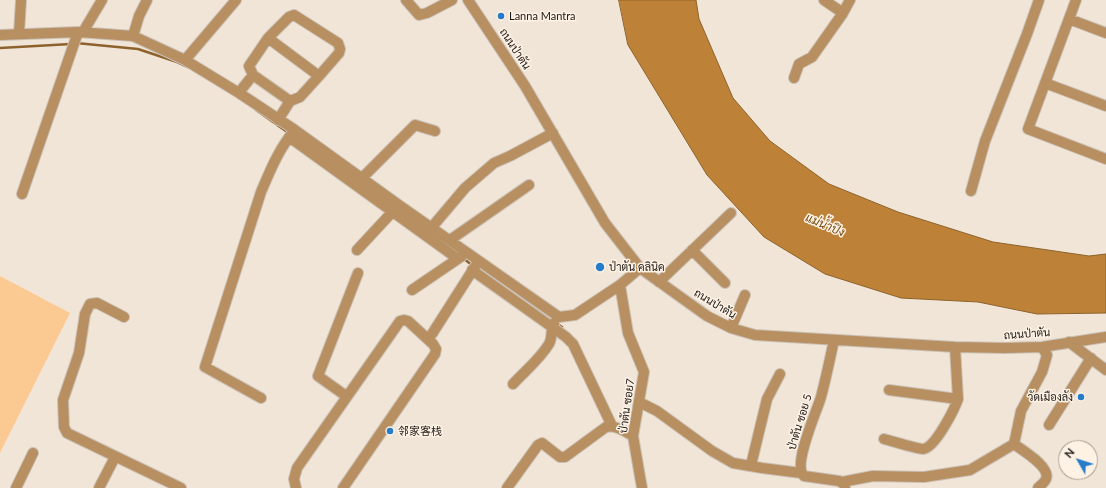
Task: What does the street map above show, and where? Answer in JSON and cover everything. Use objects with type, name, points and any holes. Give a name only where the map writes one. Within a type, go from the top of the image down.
[{"type":"street","points":[[19,34],[21,0]]},
{"type":"street","points":[[22,194],[74,42],[102,0]]},
{"type":"street","points":[[133,36],[139,16],[147,0]]},
{"type":"street","points":[[185,60],[236,0]]},
{"type":"street","points":[[406,0],[419,15],[427,13],[452,0]]},
{"type":"street","name":"ถนนป่าตัน","points":[[468,0],[525,86],[605,223],[640,268],[707,316],[731,328],[755,334],[955,347],[1042,347],[1106,337]]},
{"type":"street","points":[[824,0],[843,13]]},
{"type":"street","points":[[794,78],[799,64],[812,57],[843,13],[850,0]]},
{"type":"street","points":[[971,192],[983,148],[1028,34],[1039,0]]},
{"type":"street","points":[[1076,0],[1028,129],[1106,159]]},
{"type":"street","points":[[278,120],[290,101],[300,97],[339,53],[340,49],[338,43],[294,15],[289,17],[268,38],[249,66],[253,75],[290,101]]},
{"type":"street","points":[[1069,19],[1106,33]]},
{"type":"street","points":[[0,35],[80,32],[133,36],[185,60],[239,93],[278,120],[292,134],[395,208],[423,234],[458,259]]},
{"type":"street","points":[[268,38],[319,76]]},
{"type":"street","points":[[241,90],[253,75]]},
{"type":"street","points":[[1045,83],[1106,106]]},
{"type":"street","points":[[358,181],[415,125],[435,131]]},
{"type":"street","points":[[423,234],[432,227],[465,188],[494,162],[510,156],[553,133]]},
{"type":"street","points":[[261,398],[205,367],[261,192],[271,168],[292,134]]},
{"type":"street","points":[[450,240],[529,185]]},
{"type":"street","points":[[395,208],[432,227],[559,316],[575,315],[620,285],[640,268]]},
{"type":"street","points":[[357,250],[395,208]]},
{"type":"street","points":[[659,282],[731,213]]},
{"type":"street","points":[[692,250],[725,283]]},
{"type":"street","points":[[412,290],[467,252]]},
{"type":"street","points":[[432,334],[479,261]]},
{"type":"street","points":[[472,270],[566,338],[572,344],[612,426]]},
{"type":"street","points":[[346,396],[318,376],[358,273]]},
{"type":"street","points":[[502,291],[509,281]]},
{"type":"street","name":"ป่าตัน ซอย7","points":[[620,285],[628,333],[644,372],[633,436],[642,488]]},
{"type":"street","points":[[731,328],[745,295]]},
{"type":"street","points":[[124,317],[97,303],[90,304],[85,314],[79,353],[63,400],[64,427],[67,433],[165,484],[181,488]]},
{"type":"street","points":[[513,384],[544,353],[550,342],[552,328],[559,316]]},
{"type":"street","points":[[296,488],[294,479],[297,468],[400,321],[408,321],[434,344],[436,349],[435,354],[343,488]]},
{"type":"street","name":"ป่าตัน ซอย 5","points":[[801,473],[806,436],[821,397],[834,340]]},
{"type":"street","points":[[1068,342],[1106,370]]},
{"type":"street","points":[[884,439],[924,449],[931,445],[953,413],[958,399],[955,347]]},
{"type":"street","points":[[639,402],[657,411],[712,451],[733,463],[801,473],[804,476],[842,484],[874,476],[924,477],[970,470],[1014,444],[1021,411],[1042,372],[1048,355],[1042,347]]},
{"type":"street","points":[[1049,425],[1091,358]]},
{"type":"street","points":[[751,465],[767,399],[780,374]]},
{"type":"street","points":[[889,390],[958,399]]},
{"type":"street","points":[[512,486],[538,445],[542,443],[560,457],[565,457],[606,427],[618,427],[633,436]]},
{"type":"street","points":[[1014,444],[1043,466],[1047,473],[1046,479],[1038,488]]},
{"type":"street","points":[[16,488],[33,453]]},
{"type":"street","points":[[99,488],[115,457]]},
{"type":"shaded area","points":[[0,276],[70,313],[0,453]]},
{"type":"water","name":"แม่น้ำปิง","points":[[619,0],[696,0],[699,19],[733,98],[770,141],[829,184],[898,212],[993,242],[1089,256],[1106,254],[1106,313],[1037,314],[978,302],[901,298],[825,274],[764,237],[707,175],[628,45]]},
{"type":"waterway","points":[[76,43],[138,49],[188,67]]},
{"type":"waterway","points":[[0,48],[71,44]]},
{"type":"waterway","points":[[256,110],[290,134]]},
{"type":"waterway","points":[[463,258],[473,266]]},
{"type":"waterway","points":[[541,313],[552,321]]},
{"type":"waterway","points":[[556,323],[562,327]]},
{"type":"place","name":"Lanna Mantra","points":[[501,16]]},
{"type":"place","name":"ป่าตัน คลินิค","points":[[600,267]]},
{"type":"place","name":"วัดเมืองลัง","points":[[1081,397]]},
{"type":"place","name":"邻家客栈","points":[[390,431]]}]
